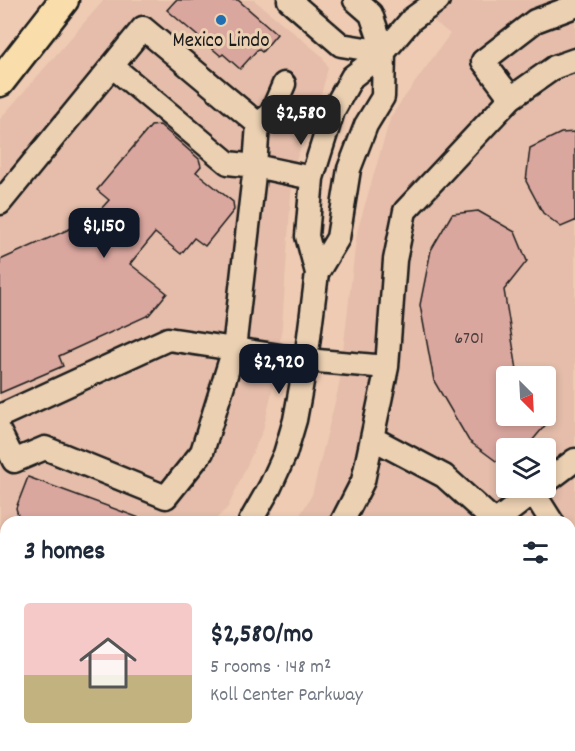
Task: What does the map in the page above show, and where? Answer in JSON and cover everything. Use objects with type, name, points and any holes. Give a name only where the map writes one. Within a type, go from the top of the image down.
[{"type":"main road","points":[[0,82],[64,0]]},
{"type":"street","points":[[289,0],[341,45],[384,52]]},
{"type":"street","points":[[317,273],[338,238],[349,169],[366,125],[383,97],[384,52],[371,14],[355,0]]},
{"type":"street","points":[[253,516],[285,454],[295,420],[306,360],[317,273],[307,236],[312,178],[333,111],[352,77],[384,52],[412,19],[438,0]]},
{"type":"street","points":[[511,98],[483,61],[535,21],[575,6]]},
{"type":"street","points":[[0,203],[143,28],[258,124]]},
{"type":"street","points":[[345,516],[363,481],[387,368],[395,260],[405,211],[511,98],[555,68],[575,60]]},
{"type":"street","points":[[112,66],[228,163],[312,178]]},
{"type":"street","points":[[0,433],[14,461],[45,448],[166,497],[202,452],[234,349],[258,124],[271,114],[284,84]]},
{"type":"street","points":[[0,416],[168,339],[306,360],[387,368]]},
{"type":"street","points":[[372,438],[444,476],[488,516]]},
{"type":"street","points":[[556,474],[575,460]]},
{"type":"street","points":[[503,516],[525,498]]},
{"type":"street","points":[[543,498],[550,516]]},
{"type":"shaded area","points":[[104,0],[254,0],[322,56],[328,68],[322,91],[296,160],[291,194],[282,326],[273,387],[263,430],[228,507],[219,516],[0,516],[0,119]]},
{"type":"shaded area","points":[[407,0],[575,0],[575,516],[300,516],[312,495],[339,386],[357,232],[391,116],[450,34]]},
{"type":"building","points":[[176,0],[238,0],[277,34],[262,52],[258,49],[240,69],[223,54],[221,56],[167,10]]},
{"type":"building","points":[[160,125],[199,159],[201,166],[196,172],[233,202],[234,210],[205,246],[194,238],[181,254],[155,233],[130,264],[167,293],[149,315],[59,356],[63,366],[0,393],[0,260],[92,219],[109,200],[97,190],[151,126]]},
{"type":"building","points":[[575,132],[575,221],[561,227],[543,213],[526,181],[530,148],[561,133]]},
{"type":"building","points":[[478,211],[515,232],[527,261],[504,290],[516,366],[496,366],[496,426],[545,426],[534,438],[496,438],[496,461],[469,441],[434,381],[420,305],[431,250],[452,214]]},
{"type":"building","points":[[28,477],[134,516],[18,516],[16,508]]},
{"type":"place","name":"Mexico Lindo","points":[[221,20]]}]
